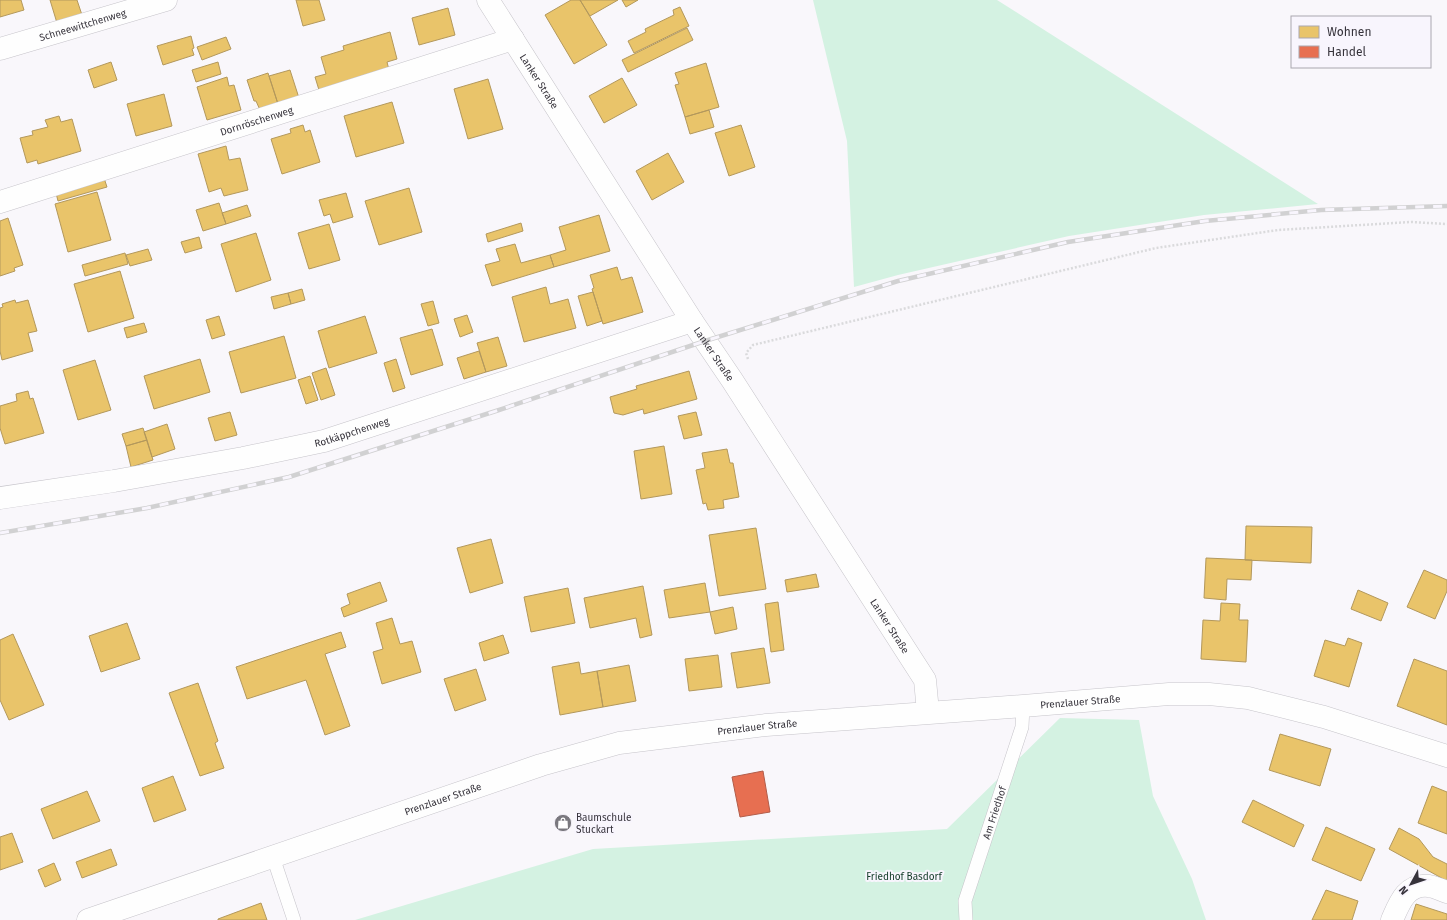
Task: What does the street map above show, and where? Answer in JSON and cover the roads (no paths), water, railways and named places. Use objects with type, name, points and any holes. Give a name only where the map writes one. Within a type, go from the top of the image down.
[{"type":"street","name":"Schneewittchenweg","points":[[0,50],[166,0]]},
{"type":"street","name":"Lanker Straße","points":[[490,1],[692,321],[732,380],[925,680],[928,712]]},
{"type":"street","name":"Dornröschenweg","points":[[0,202],[513,39]]},
{"type":"street","name":"Rotkäppchenweg","points":[[0,498],[243,458],[324,441],[692,321]]},
{"type":"street","name":"Prenzlauer Straße","points":[[88,920],[541,765],[619,744],[766,725],[1169,694],[1209,694],[1248,698],[1324,717],[1447,756]]},
{"type":"street","points":[[1392,920],[1401,899],[1407,892],[1416,888],[1428,886],[1447,892]]},
{"type":"lane","name":"Am Friedhof","points":[[966,920],[965,901],[1022,727],[1023,706]]},
{"type":"lane","points":[[272,857],[294,920]]},
{"type":"railway","points":[[0,533],[147,508],[289,477],[499,410],[705,341],[898,281],[1068,242],[1205,221],[1321,210],[1447,206]]},
{"type":"place","name":"Baumschule Stuckart","points":[[563,823]]},
{"type":"park label","name":"Friedhof Basdorf","points":[[904,876]]}]
